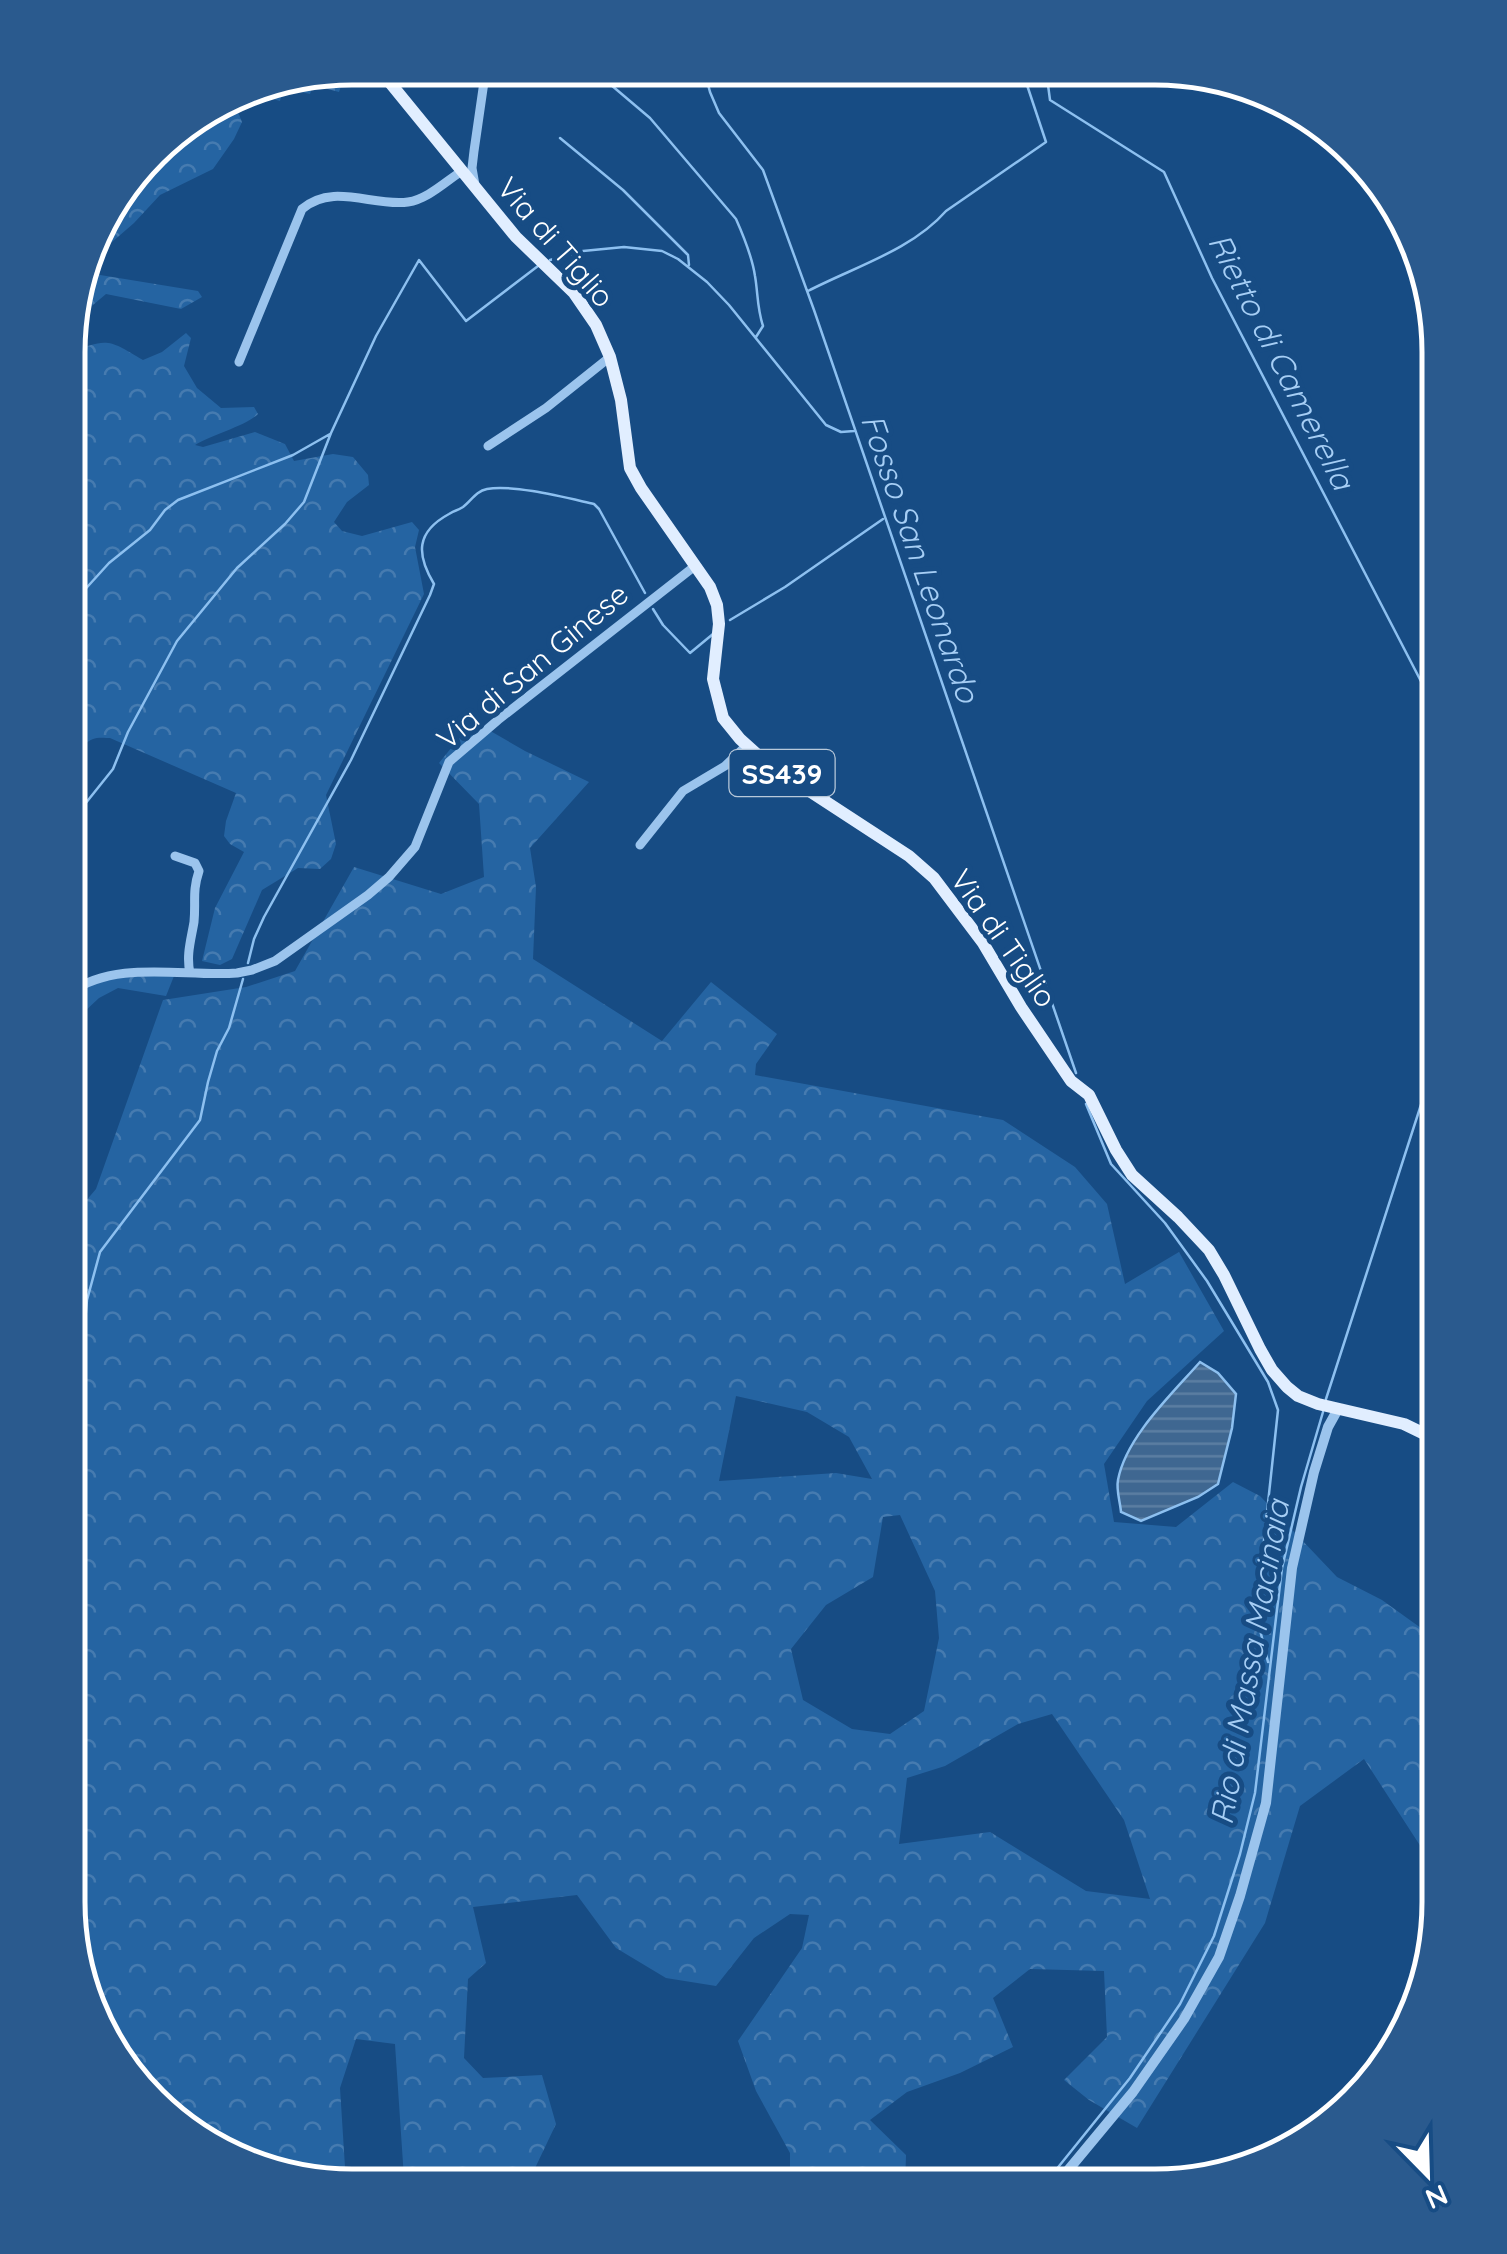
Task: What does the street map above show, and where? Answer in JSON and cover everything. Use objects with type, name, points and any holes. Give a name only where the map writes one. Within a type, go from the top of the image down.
[{"type":"main road","name":"Via di Tiglio","points":[[392,85],[516,237],[574,293],[596,326],[610,357],[630,468],[710,588],[717,605],[719,624],[713,679],[723,718],[768,764],[909,856],[934,878],[983,943],[1071,1081],[1088,1095],[1132,1175],[1208,1250],[1272,1370],[1298,1396],[1404,1424],[1421,1433]]},
{"type":"street","points":[[475,187],[472,168],[484,85]]},
{"type":"street","points":[[240,362],[302,209],[320,198],[341,196],[405,202],[420,199],[462,171]]},
{"type":"street","points":[[488,446],[546,408],[610,357]]},
{"type":"street","name":"Via di San Ginese","points":[[85,984],[120,974],[237,972],[275,961],[389,878],[414,847],[449,762],[694,566]]},
{"type":"street","points":[[640,845],[683,792],[725,766],[747,745]]},
{"type":"street","points":[[176,856],[195,863],[199,871],[192,890],[195,902],[188,952],[190,973]]},
{"type":"street","points":[[1069,2169],[1134,2092],[1184,2019],[1219,1957],[1240,1896],[1266,1803],[1292,1568],[1328,1427],[1329,1406]]},
{"type":"green space","points":[[341,86],[339,92],[320,87]]},
{"type":"green space","points":[[238,111],[242,122],[213,169],[160,195],[107,247],[140,190],[163,163],[204,130]]},
{"type":"green space","points":[[97,274],[198,291],[202,297],[181,309],[106,294],[89,309]]},
{"type":"green space","points":[[186,333],[191,338],[184,366],[197,388],[221,408],[254,407],[258,414],[195,445],[203,447],[255,432],[285,444],[294,461],[333,454],[353,457],[368,475],[369,485],[347,502],[334,522],[342,531],[362,536],[412,522],[419,530],[415,547],[424,594],[326,795],[336,844],[331,859],[320,869],[298,868],[262,890],[232,959],[220,965],[202,961],[215,908],[244,852],[224,836],[236,793],[110,738],[85,744],[85,348],[108,343],[143,360],[162,352]]},
{"type":"green space","points":[[473,721],[589,782],[530,848],[536,887],[533,959],[662,1041],[711,982],[777,1034],[756,1064],[755,1075],[1003,1120],[1075,1167],[1107,1204],[1125,1284],[1179,1252],[1224,1331],[1147,1401],[1104,1464],[1114,1522],[1176,1527],[1233,1482],[1260,1496],[1337,1577],[1382,1600],[1421,1628],[1421,1847],[1364,1759],[1300,1806],[1265,1923],[1137,2128],[1064,2080],[1107,2037],[1104,1971],[1030,1969],[993,1998],[1013,2047],[960,2073],[907,2092],[870,2120],[906,2155],[906,2169],[790,2169],[790,2153],[756,2091],[738,2041],[802,1948],[809,1915],[790,1914],[754,1938],[716,1986],[666,1978],[616,1948],[577,1895],[473,1907],[486,1963],[468,1979],[464,2058],[483,2078],[542,2075],[556,2124],[535,2169],[403,2169],[395,2044],[356,2039],[340,2088],[345,2169],[283,2160],[250,2149],[190,2114],[163,2091],[140,2064],[105,2004],[90,1954],[85,1902],[85,1202],[96,1189],[163,1000],[246,987],[295,971],[354,867],[441,894],[484,877],[479,804],[439,763]],"holes":[[[736,1396],[807,1412],[849,1437],[872,1479],[836,1473],[719,1481]],[[900,1515],[935,1591],[939,1638],[924,1711],[890,1734],[852,1729],[803,1700],[791,1649],[826,1605],[873,1577],[883,1517]],[[1052,1714],[1124,1820],[1150,1899],[1086,1891],[990,1832],[899,1844],[907,1778],[945,1766],[1018,1724]]]},
{"type":"green space","points":[[128,976],[174,976],[166,996],[118,988],[85,1011],[85,988]]},
{"type":"shaded area","points":[[1200,1362],[1218,1373],[1236,1394],[1218,1484],[1198,1497],[1141,1521],[1121,1512],[1118,1484],[1123,1464],[1140,1432]]},
{"type":"waterway","points":[[611,85],[650,118],[736,219],[755,276],[763,326],[756,337]]},
{"type":"waterway","name":"Fosso San Leonardo","points":[[708,85],[719,113],[763,170],[1076,1073]]},
{"type":"waterway","points":[[808,291],[917,237],[946,211],[1046,142],[1027,85]]},
{"type":"waterway","name":"Rietto di Camerella","points":[[1048,85],[1050,100],[1164,172],[1212,278],[1422,683]]},
{"type":"waterway","points":[[560,138],[623,190],[688,255],[689,265]]},
{"type":"waterway","points":[[550,260],[583,251],[624,247],[662,251],[678,259],[729,305],[826,425],[841,432],[854,431]]},
{"type":"waterway","points":[[85,804],[113,769],[128,732],[177,641],[237,568],[304,502],[376,336],[419,260],[466,321],[538,266]]},
{"type":"waterway","points":[[85,589],[178,500],[293,455],[330,434]]},
{"type":"waterway","points":[[248,963],[264,917],[351,760],[430,595],[434,584],[422,553],[430,528],[487,489],[525,490],[594,504],[645,593]]},
{"type":"waterway","points":[[730,620],[883,519]]},
{"type":"waterway","points":[[653,609],[690,653],[713,634]]},
{"type":"waterway","points":[[85,1322],[100,1252],[200,1120],[217,1051],[229,1028],[243,979]]},
{"type":"waterway","name":"Rio di Massa Macinaia","points":[[1326,1399],[1422,1103]]},
{"type":"waterway","name":"Fosso San Leonardo","points":[[1086,1104],[1111,1164],[1165,1223],[1207,1281],[1268,1382],[1278,1410],[1262,1559],[1260,1630],[1268,1662]]},
{"type":"waterway","name":"Rio di Massa Macinaia","points":[[1057,2169],[1130,2078],[1180,2004],[1214,1936],[1255,1793],[1282,1568],[1323,1412]]}]
